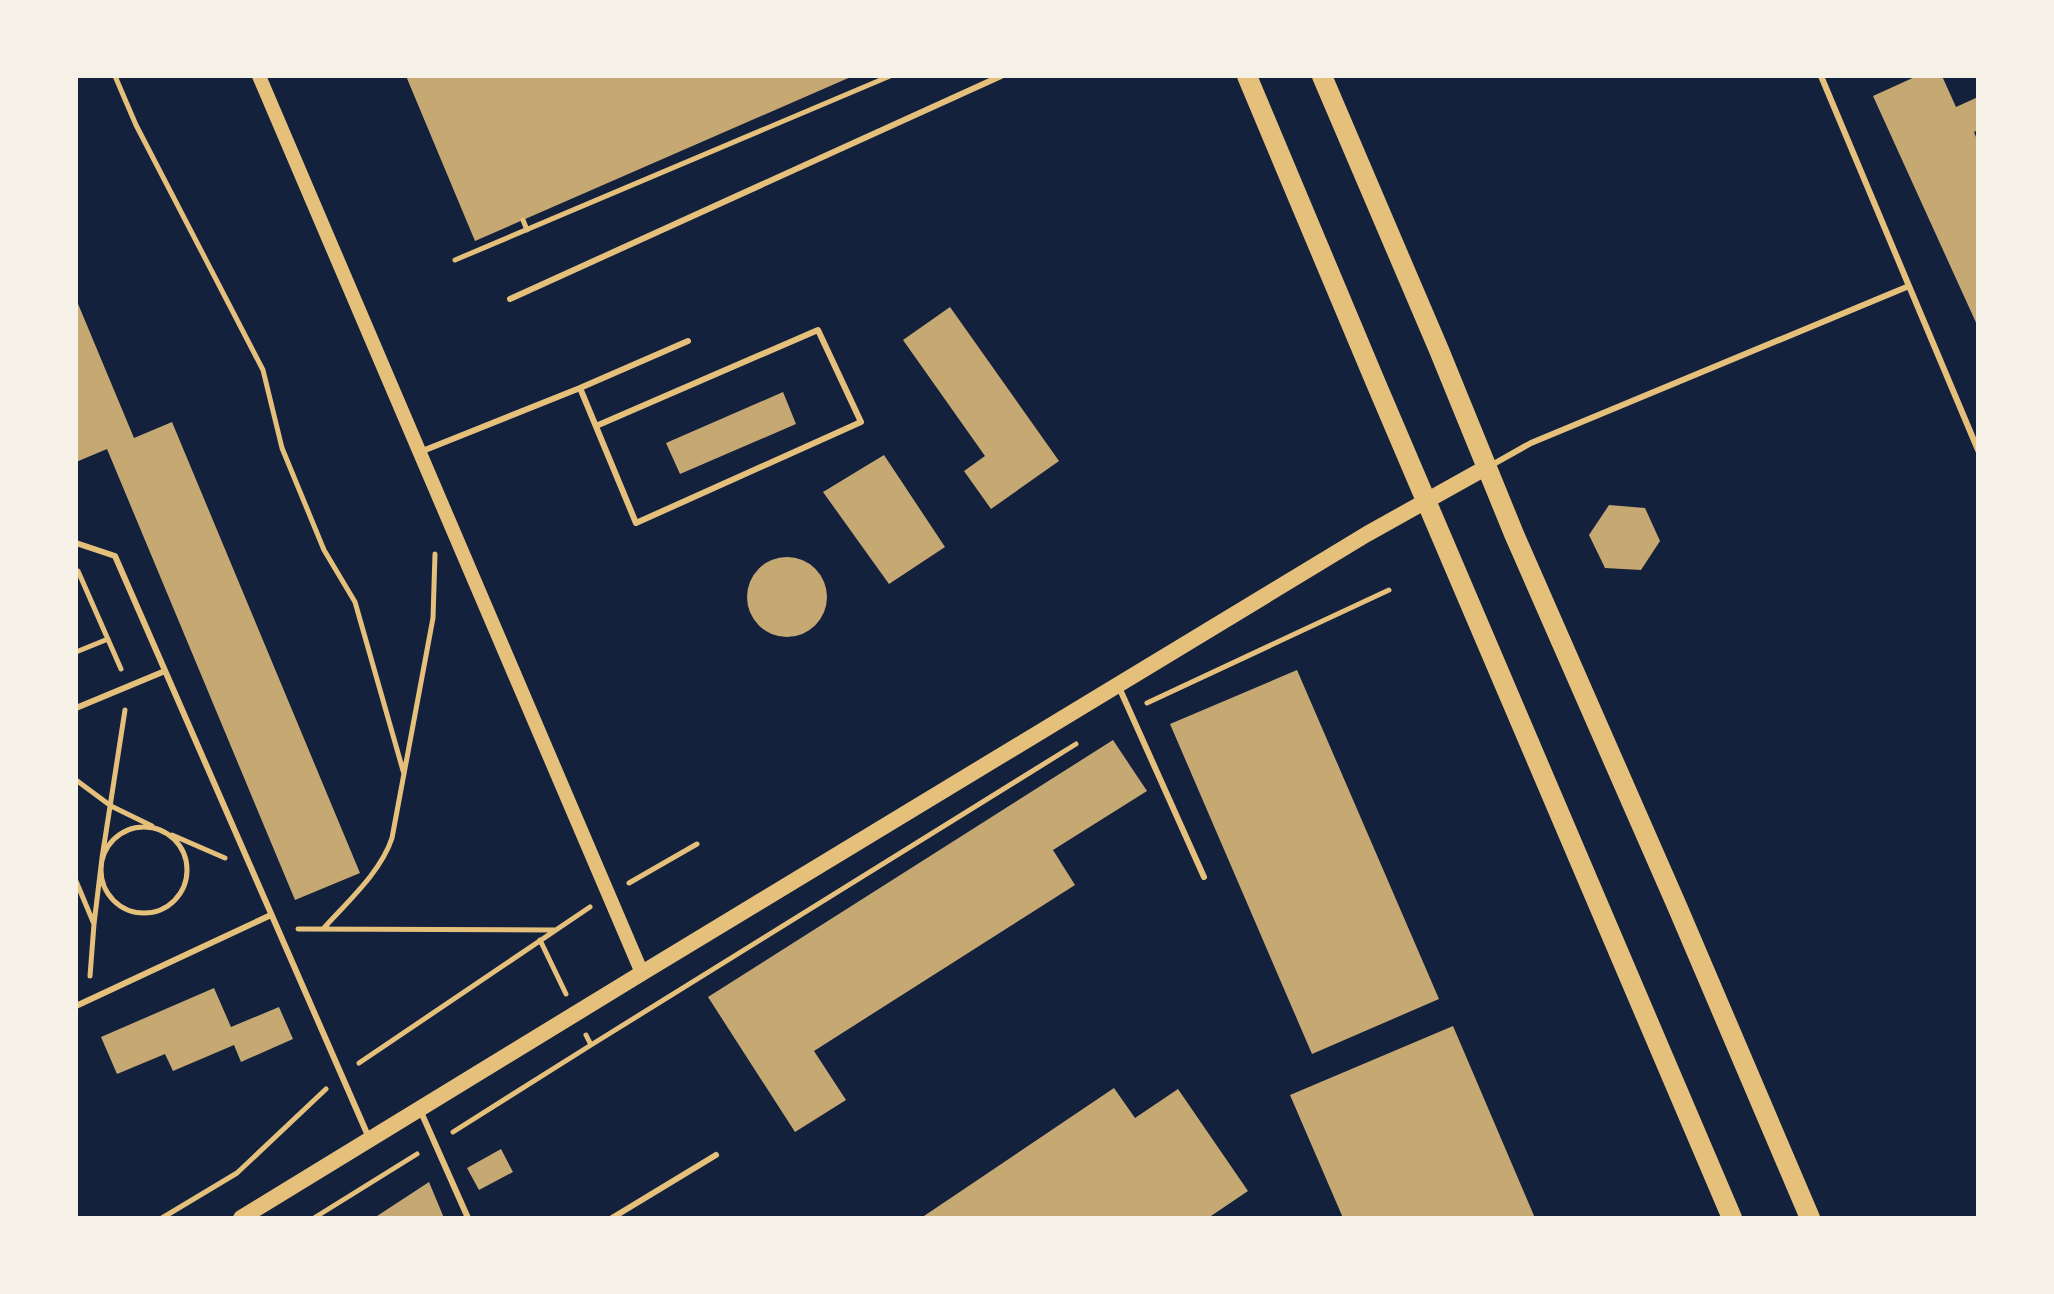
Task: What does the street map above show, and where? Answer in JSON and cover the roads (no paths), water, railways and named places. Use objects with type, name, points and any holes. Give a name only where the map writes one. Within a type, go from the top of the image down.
[{"type":"main road","points":[[1247,76],[1732,1218]]},
{"type":"main road","points":[[1322,76],[1810,1218]]},
{"type":"main road","points":[[241,1218],[1367,534],[1487,467]]},
{"type":"street","points":[[259,76],[642,973]]},
{"type":"lane","points":[[510,299],[1001,76]]},
{"type":"lane","points":[[1821,76],[1978,450]]},
{"type":"lane","points":[[1487,467],[1531,443],[1909,286]]},
{"type":"lane","points":[[580,388],[636,523],[861,422],[818,330],[596,426]]},
{"type":"lane","points":[[420,452],[688,341]]},
{"type":"lane","points":[[76,543],[115,556],[369,1139]]},
{"type":"lane","points":[[76,708],[165,671]]},
{"type":"lane","points":[[1118,685],[1204,877]]},
{"type":"lane","points":[[76,1006],[271,915]]},
{"type":"lane","points":[[419,1109],[468,1218]]},
{"type":"lane","points":[[612,1218],[716,1155]]}]
